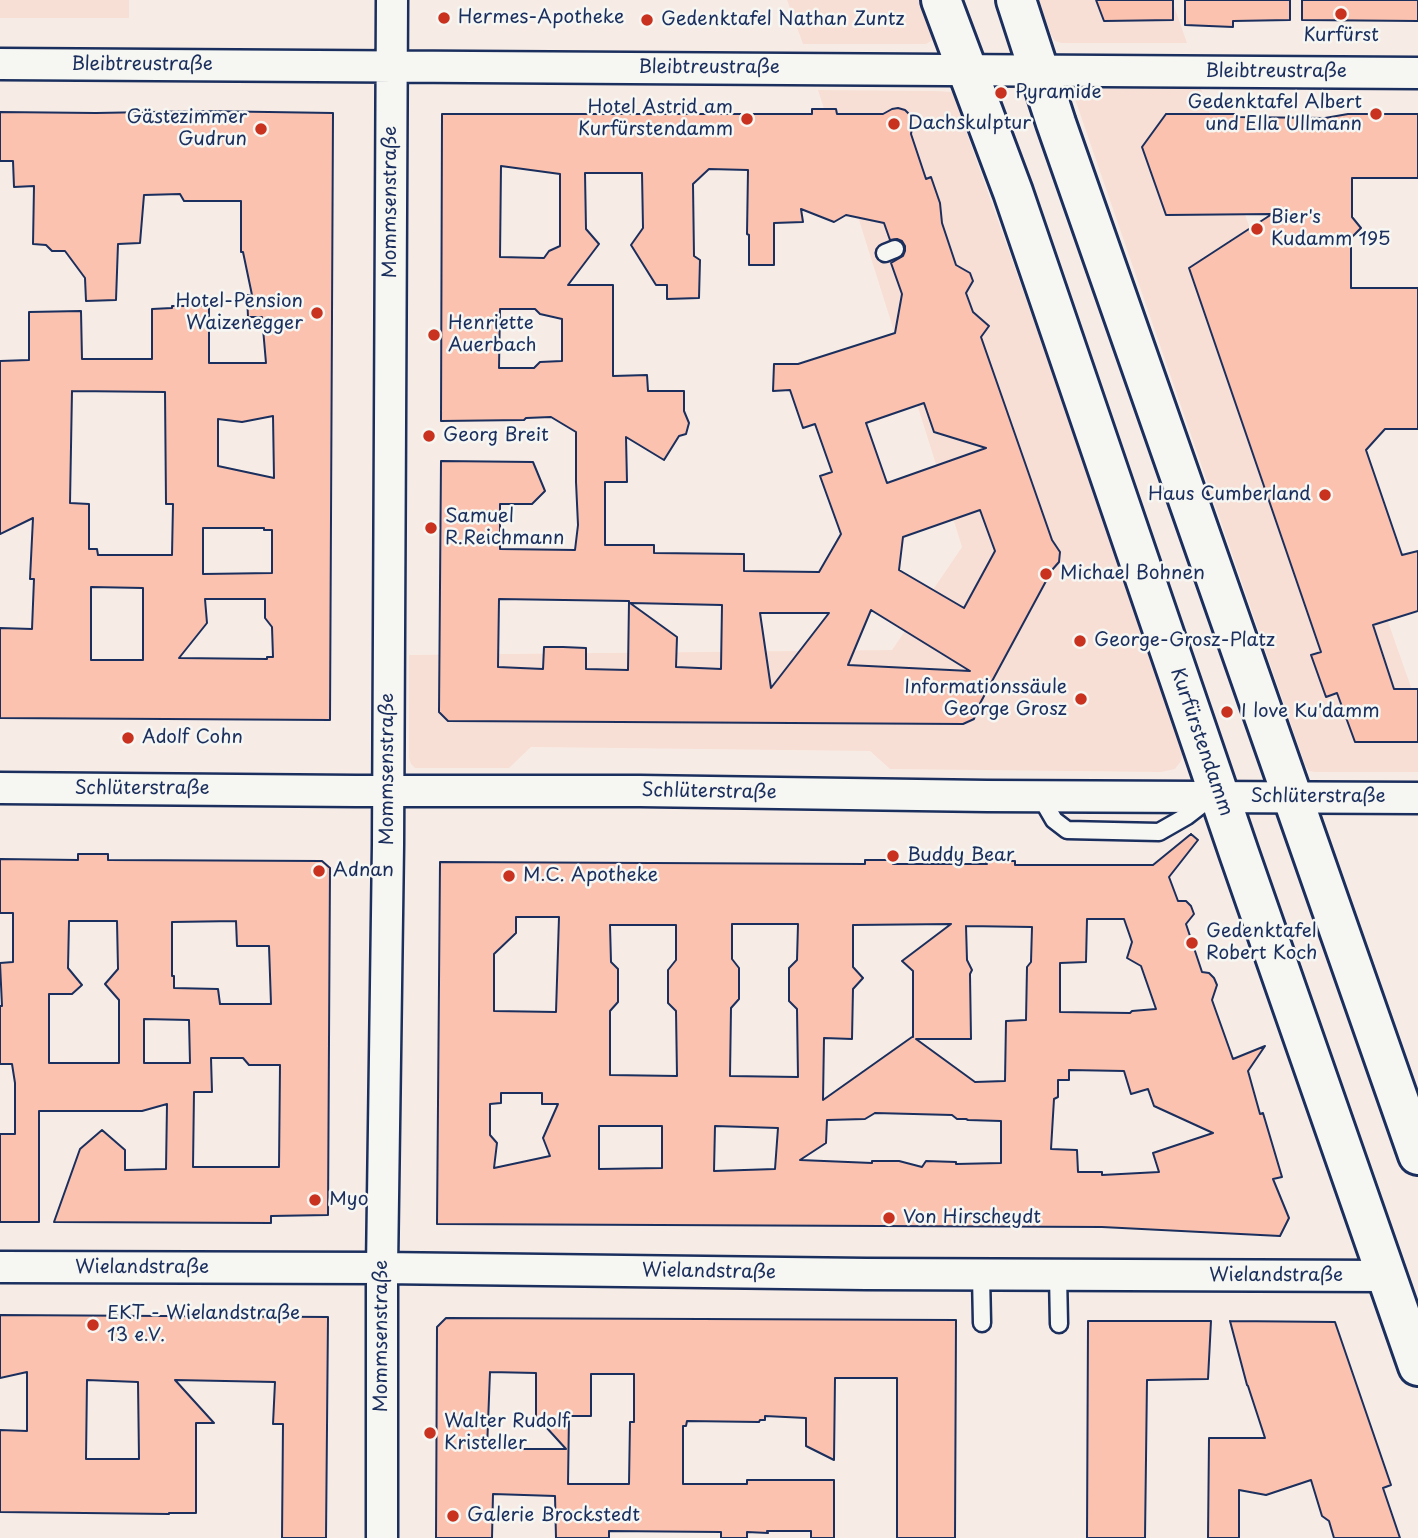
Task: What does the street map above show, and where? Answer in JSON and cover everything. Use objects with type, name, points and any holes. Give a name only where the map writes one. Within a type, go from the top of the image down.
[{"type":"main road","name":"Kurfürstendamm","points":[[941,0],[1026,231],[1215,797],[1402,1276],[1418,1366]]},
{"type":"main road","points":[[1016,0],[1418,1155]]},
{"type":"street","name":"Mommsenstraße","points":[[382,1538],[392,0]]},
{"type":"street","name":"Bleibtreustraße","points":[[0,64],[1418,73]]},
{"type":"street","name":"Schlüterstraße","points":[[0,788],[1418,798]]},
{"type":"street","name":"Wielandstraße","points":[[0,1267],[1402,1276]]},
{"type":"lane","points":[[981,1275],[982,1324]]},
{"type":"lane","points":[[1058,1275],[1059,1324]]},
{"type":"shaded area","points":[[0,0],[129,0],[129,18],[0,18]]},
{"type":"shaded area","points":[[787,0],[922,0],[935,38],[926,44],[803,44]]},
{"type":"shaded area","points":[[1039,0],[1172,0],[1187,43],[1061,43],[1055,41],[1051,35]]},
{"type":"shaded area","points":[[1085,89],[1201,89],[1418,707],[1418,772],[1315,772],[1309,771],[1305,765],[1076,102],[1076,94]]},
{"type":"shaded area","points":[[818,90],[952,92],[1124,573],[1183,750],[1181,761],[1175,769],[1161,772],[890,769],[870,751],[531,747],[509,768],[415,768],[409,758],[409,655],[892,650],[962,547]]},
{"type":"building","points":[[1096,0],[1173,0],[1173,20],[1104,21]]},
{"type":"building","points":[[1185,0],[1290,0],[1290,20],[1233,21],[1233,27],[1185,25]]},
{"type":"building","points":[[1302,0],[1418,0],[1418,21],[1302,20]]},
{"type":"building","points":[[812,109],[836,109],[837,114],[883,114],[892,109],[905,110],[913,122],[911,134],[926,179],[931,177],[956,265],[970,273],[973,281],[966,293],[973,312],[989,326],[981,337],[1052,540],[1060,552],[1059,562],[1052,570],[974,719],[963,724],[448,721],[439,712],[441,461],[533,462],[545,491],[532,504],[500,504],[500,549],[575,550],[578,525],[576,432],[551,417],[441,421],[442,114],[812,114]],"holes":[[[501,166],[560,174],[560,246],[549,251],[544,258],[500,257]],[[709,169],[748,170],[749,265],[774,265],[774,223],[803,222],[801,209],[834,222],[846,215],[884,223],[890,240],[897,239],[905,246],[903,256],[891,263],[902,294],[895,333],[798,364],[774,364],[773,391],[790,390],[803,428],[815,424],[832,472],[820,476],[841,534],[819,572],[744,571],[744,554],[654,553],[654,545],[605,545],[605,482],[627,482],[626,437],[664,460],[679,436],[686,434],[689,423],[684,411],[684,391],[648,391],[647,375],[613,376],[613,285],[568,285],[599,244],[586,229],[585,173],[642,173],[643,228],[631,245],[656,285],[667,285],[667,299],[699,298],[700,260],[694,256],[693,184]],[[500,309],[535,309],[540,314],[562,319],[562,361],[540,362],[534,368],[499,368]],[[924,403],[934,432],[986,448],[887,483],[866,423]],[[980,510],[995,551],[964,608],[899,570],[903,537]],[[499,599],[629,601],[628,670],[586,669],[586,648],[563,647],[544,647],[543,669],[498,667]],[[630,603],[722,605],[721,669],[676,667],[677,637]],[[871,610],[970,671],[848,665]],[[760,613],[829,613],[771,688]]]},
{"type":"building","points":[[0,112],[333,113],[330,720],[0,718],[0,628],[32,629],[34,579],[30,579],[33,518],[0,534],[0,361],[29,360],[29,312],[81,311],[82,359],[152,359],[152,309],[209,306],[209,363],[266,363],[262,317],[248,317],[247,295],[252,295],[241,252],[241,201],[184,201],[180,194],[144,195],[140,243],[118,244],[116,300],[86,301],[85,278],[65,251],[52,251],[46,245],[33,244],[34,186],[14,187],[13,161],[0,161]],"holes":[[[72,391],[165,392],[166,504],[173,504],[172,555],[98,555],[97,549],[89,549],[89,504],[70,503]],[[273,416],[274,478],[218,466],[218,419],[242,422]],[[203,528],[272,530],[272,573],[203,574]],[[91,587],[143,588],[143,660],[91,660]],[[205,599],[265,599],[265,618],[272,627],[273,657],[179,658],[207,623]]]},
{"type":"building","points":[[1166,114],[1325,118],[1348,114],[1418,114],[1418,178],[1352,178],[1352,217],[1361,228],[1351,238],[1351,288],[1418,288],[1418,429],[1385,429],[1366,450],[1402,555],[1418,551],[1418,611],[1373,625],[1394,689],[1418,689],[1418,742],[1355,742],[1337,693],[1326,697],[1311,655],[1321,652],[1189,268],[1272,214],[1166,215],[1142,147]]},
{"type":"building","points":[[1191,834],[1198,840],[1169,877],[1178,901],[1186,901],[1194,914],[1186,924],[1202,972],[1209,973],[1217,985],[1212,1000],[1233,1059],[1265,1046],[1248,1071],[1282,1177],[1273,1179],[1289,1218],[1280,1236],[1102,1227],[437,1224],[440,862],[865,864],[865,860],[893,860],[893,864],[987,864],[986,861],[1015,861],[1015,865],[1153,865]],"holes":[[[516,917],[559,917],[556,1012],[494,1011],[494,954],[516,933]],[[1087,919],[1124,919],[1132,942],[1127,958],[1141,966],[1156,1009],[1130,1013],[1060,1012],[1060,963],[1086,962]],[[732,924],[798,924],[797,960],[789,968],[789,1001],[797,1009],[798,1077],[730,1076],[731,1008],[739,999],[739,968],[732,959]],[[951,924],[902,961],[913,971],[913,1037],[823,1100],[824,1038],[852,1039],[853,989],[863,978],[853,967],[853,925]],[[610,925],[676,925],[676,960],[668,970],[668,1003],[676,1011],[677,1076],[610,1075],[610,1011],[618,1002],[618,969],[611,962]],[[966,926],[1032,927],[1031,962],[1027,967],[1026,1020],[1006,1021],[1005,1081],[975,1082],[916,1039],[971,1039],[972,970],[967,960]],[[1069,1070],[1124,1071],[1131,1094],[1148,1089],[1154,1106],[1213,1133],[1153,1153],[1159,1172],[1102,1175],[1102,1172],[1078,1172],[1077,1150],[1051,1149],[1054,1099],[1058,1097],[1058,1080],[1069,1080]],[[501,1093],[542,1093],[542,1104],[558,1104],[543,1138],[550,1156],[494,1168],[497,1143],[490,1135],[490,1104],[501,1103]],[[875,1113],[952,1115],[957,1119],[1001,1121],[1001,1163],[956,1164],[926,1161],[922,1167],[899,1161],[872,1163],[800,1160],[826,1143],[827,1120],[865,1119]],[[599,1126],[662,1126],[662,1168],[599,1169]],[[715,1126],[778,1128],[775,1169],[714,1171]]]},
{"type":"building","points":[[78,854],[108,854],[108,860],[322,861],[330,868],[328,1215],[271,1216],[271,1223],[54,1222],[80,1149],[102,1130],[125,1150],[125,1170],[166,1169],[167,1104],[142,1111],[39,1111],[39,1222],[0,1222],[0,1134],[15,1134],[15,1083],[12,1064],[0,1064],[0,963],[13,962],[13,913],[0,913],[0,859],[78,860]],"holes":[[[69,921],[117,921],[118,969],[105,984],[119,1000],[119,1063],[49,1063],[49,994],[72,994],[82,985],[68,968]],[[236,921],[237,946],[269,946],[271,1004],[220,1004],[218,989],[174,988],[172,922]],[[144,1019],[189,1020],[190,1063],[144,1063]],[[211,1058],[243,1058],[249,1065],[280,1065],[279,1167],[193,1167],[194,1092],[212,1092]]]},
{"type":"building","points":[[0,1315],[328,1317],[326,1538],[282,1538],[283,1424],[273,1424],[275,1382],[175,1380],[214,1423],[196,1423],[196,1513],[0,1512],[0,1430],[27,1431],[27,1372],[0,1378]],"holes":[[[87,1380],[138,1382],[139,1459],[86,1459]]]},
{"type":"building","points":[[446,1318],[956,1320],[955,1538],[897,1538],[897,1378],[835,1378],[834,1460],[806,1446],[806,1418],[765,1416],[765,1420],[759,1422],[687,1421],[686,1426],[683,1426],[683,1484],[747,1484],[747,1480],[834,1480],[834,1538],[811,1538],[811,1531],[747,1532],[747,1538],[721,1538],[721,1532],[609,1531],[609,1538],[556,1538],[555,1496],[493,1494],[492,1538],[436,1538],[437,1327]],"holes":[[[490,1372],[536,1373],[536,1416],[566,1449],[487,1449]],[[591,1374],[634,1374],[634,1422],[630,1422],[629,1484],[568,1484],[569,1416],[591,1416]]]},
{"type":"building","points":[[1088,1321],[1211,1321],[1208,1379],[1147,1380],[1145,1538],[1087,1538]]},
{"type":"building","points":[[1230,1321],[1335,1322],[1391,1485],[1383,1488],[1400,1538],[1334,1538],[1329,1521],[1322,1516],[1311,1480],[1266,1495],[1239,1490],[1239,1538],[1208,1538],[1209,1438],[1265,1438]]},
{"type":"place","name":"Kurfürst","points":[[1341,14]]},
{"type":"place","name":"Hermes-Apotheke","points":[[444,18]]},
{"type":"place","name":"Gedenktafel Nathan Zuntz","points":[[647,20]]},
{"type":"place","name":"Pyramide","points":[[1001,93]]},
{"type":"place","name":"Gedenktafel Albert und Ella Ullmann","points":[[1376,114]]},
{"type":"place","name":"Hotel Astrid am Kurfürstendamm","points":[[747,119]]},
{"type":"place","name":"Dachskulptur","points":[[894,124]]},
{"type":"place","name":"Gästezimmer Gudrun","points":[[261,129]]},
{"type":"place","name":"Bier's Kudamm 195","points":[[1257,229]]},
{"type":"place","name":"Hotel-Pension Waizenegger","points":[[317,313]]},
{"type":"place","name":"Henriette Auerbach","points":[[434,335]]},
{"type":"place","name":"Georg Breit","points":[[429,436]]},
{"type":"place","name":"Haus Cumberland","points":[[1325,495]]},
{"type":"place","name":"Samuel R.Reichmann","points":[[431,528]]},
{"type":"place","name":"Michael Bohnen","points":[[1046,574]]},
{"type":"place","name":"George-Grosz-Platz","points":[[1080,641]]},
{"type":"place","name":"Informationssäule George Grosz","points":[[1081,699]]},
{"type":"place","name":"I love Ku'damm","points":[[1227,712]]},
{"type":"place","name":"Adolf Cohn","points":[[128,738]]},
{"type":"place","name":"Buddy Bear","points":[[893,856]]},
{"type":"place","name":"Adnan","points":[[319,871]]},
{"type":"place","name":"M.C. Apotheke","points":[[509,876]]},
{"type":"place","name":"Gedenktafel Robert Koch","points":[[1192,943]]},
{"type":"place","name":"Myo","points":[[315,1200]]},
{"type":"place","name":"Von Hirscheydt","points":[[889,1218]]},
{"type":"place","name":"EKT - Wielandstraße 13 e.V.","points":[[93,1325]]},
{"type":"place","name":"Walter Rudolf Kristeller","points":[[430,1433]]},
{"type":"place","name":"Galerie Brockstedt","points":[[453,1516]]}]
